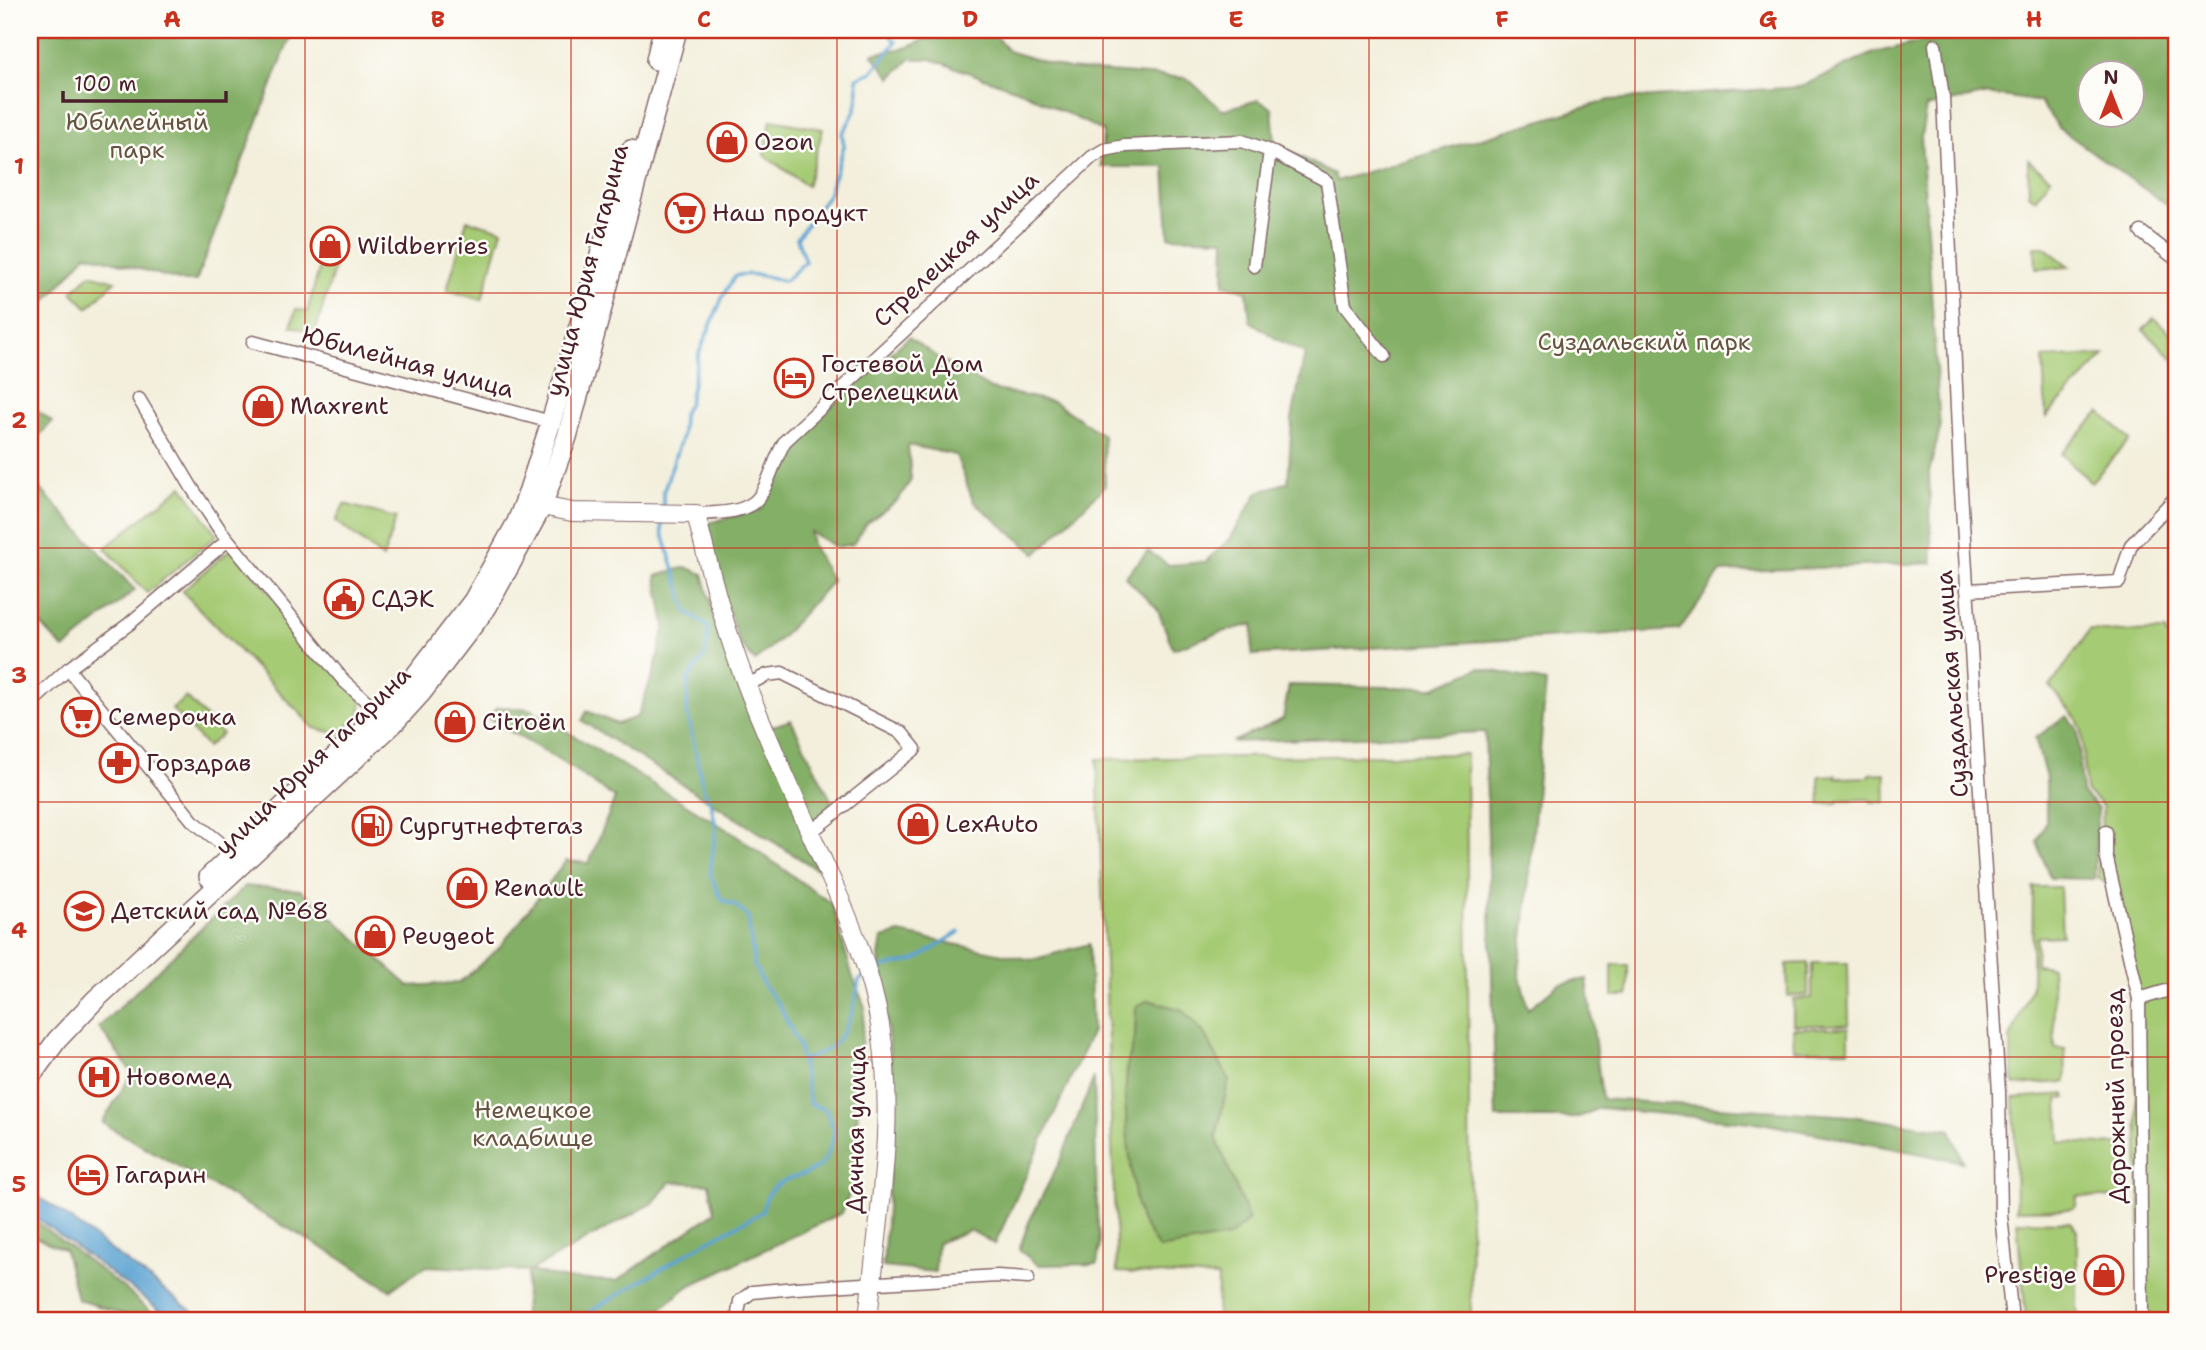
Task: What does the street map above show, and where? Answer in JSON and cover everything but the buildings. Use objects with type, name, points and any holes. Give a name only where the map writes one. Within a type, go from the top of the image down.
[{"type":"main road","name":"улица Юрия Гагарина","points":[[534,503],[551,422],[644,105],[663,30]]},
{"type":"main road","name":"улица Юрия Гагарина","points":[[30,1077],[57,1040],[95,1000],[387,719],[415,677],[473,601],[513,529],[534,503],[567,437],[677,30]]},
{"type":"main road","name":"улица Юрия Гагарина","points":[[30,1055],[78,1000],[232,856],[387,719]]},
{"type":"street","name":"Суздальская улица","points":[[1935,45],[1943,97],[1957,426],[1999,1092],[2001,1215],[2012,1320]]},
{"type":"street","name":"Стрелецкая улица","points":[[534,503],[572,512],[696,514],[751,505],[760,496],[785,440],[1092,157],[1104,150],[1125,146],[1242,141],[1270,151],[1327,181],[1345,306],[1384,356]]},
{"type":"street","points":[[1254,266],[1270,151]]},
{"type":"street","points":[[2141,232],[2176,259]]},
{"type":"street","name":"Юбилейная улица","points":[[253,342],[551,422]]},
{"type":"street","points":[[139,399],[192,488],[228,540],[344,681],[387,719]]},
{"type":"street","points":[[1967,590],[2119,582],[2131,545],[2176,498]]},
{"type":"street","points":[[696,514],[721,611],[747,685],[782,673],[902,733],[915,749],[811,832]]},
{"type":"street","points":[[30,704],[228,540]]},
{"type":"street","points":[[68,670],[193,821],[232,856]]},
{"type":"street","name":"Дачная улица","points":[[747,685],[848,913],[871,985],[883,1045],[886,1096],[881,1208],[869,1320]]},
{"type":"street","name":"Дорожный проезд","points":[[2106,831],[2106,855],[2139,999],[2142,1320]]},
{"type":"street","points":[[2139,999],[2176,988]]},
{"type":"street","points":[[737,1320],[740,1301],[752,1292],[796,1287],[872,1285],[997,1276],[1028,1278]]},
{"type":"green space","name":"Юбилейный парк","points":[[30,30],[293,30],[196,281],[182,281],[87,254],[30,319]]},
{"type":"green space","name":"Суздальский парк","points":[[944,30],[990,30],[1008,51],[1068,69],[1187,78],[1222,110],[1258,100],[1272,108],[1275,144],[1334,174],[1336,181],[1610,100],[1800,87],[1874,53],[1971,30],[2176,30],[2176,202],[2171,208],[2059,128],[2040,102],[1989,94],[1926,107],[1921,137],[1940,429],[1929,473],[1932,563],[1721,572],[1679,630],[1252,655],[1253,624],[1173,649],[1157,608],[1125,577],[1148,551],[1169,565],[1205,562],[1230,539],[1258,492],[1288,482],[1292,419],[1305,353],[1278,340],[1250,321],[1247,291],[1224,285],[1225,239],[1169,237],[1165,167],[1101,167],[1103,131],[1023,92],[931,59],[910,59],[891,78],[872,54],[909,47]]},
{"type":"green space","points":[[771,120],[823,129],[807,186],[764,155]]},
{"type":"green space","points":[[2028,160],[2051,178],[2035,199],[2029,194]]},
{"type":"green space","points":[[467,220],[502,230],[482,300],[447,290]]},
{"type":"green space","points":[[2035,247],[2044,247],[2070,267],[2036,269]]},
{"type":"green space","points":[[321,262],[335,266],[315,333],[291,326],[296,309],[307,312]]},
{"type":"green space","points":[[90,274],[115,281],[88,308],[72,292]]},
{"type":"green space","points":[[2154,318],[2176,338],[2176,361],[2143,330]]},
{"type":"green space","points":[[909,337],[991,389],[1054,402],[1103,435],[1105,486],[1036,554],[973,501],[956,455],[908,445],[911,480],[898,500],[867,523],[853,544],[836,547],[810,532],[812,545],[832,581],[782,637],[755,661],[740,644],[727,607],[712,612],[761,730],[791,720],[832,802],[805,835],[818,870],[582,721],[587,711],[617,724],[637,717],[655,669],[665,625],[656,576],[686,567],[703,574],[713,611],[715,563],[708,523],[762,509],[787,446]]},
{"type":"green space","points":[[2105,355],[2046,417],[2043,358]]},
{"type":"green space","points":[[30,405],[52,422],[30,446]]},
{"type":"green space","points":[[2100,412],[2130,440],[2091,482],[2061,454]]},
{"type":"green space","points":[[30,478],[135,590],[64,649],[30,613]]},
{"type":"green space","points":[[182,486],[217,535],[147,593],[105,548]]},
{"type":"green space","points":[[344,504],[396,518],[383,558],[336,521]]},
{"type":"green space","points":[[232,548],[362,700],[360,715],[339,734],[314,728],[182,591]]},
{"type":"green space","points":[[2090,630],[2166,631],[2166,636],[2176,635],[2176,1320],[2143,1320],[2133,967],[2116,892],[2098,877],[2103,807],[2086,791],[2082,731],[2077,719],[2050,687]]},
{"type":"green space","points":[[1479,668],[1546,682],[1519,972],[1528,1009],[1559,984],[1587,979],[1602,1099],[1850,1116],[1951,1130],[1963,1162],[1761,1123],[1599,1108],[1577,1118],[1496,1118],[1485,732],[1232,742],[1283,719],[1289,685],[1434,688]]},
{"type":"green space","points":[[186,697],[222,734],[207,747],[172,709]]},
{"type":"green space","name":"Немецкое кладбище","points":[[498,707],[530,709],[731,832],[832,904],[853,978],[865,1007],[860,1057],[891,1061],[860,1058],[855,1180],[842,1213],[687,1287],[647,1320],[523,1320],[528,1271],[426,1266],[390,1290],[349,1263],[102,1123],[132,1073],[99,1027],[245,886],[301,890],[409,986],[459,983],[499,948],[566,861],[589,863],[615,798],[561,761],[487,718]],"holes":[[[670,1182],[709,1184],[715,1212],[617,1281],[567,1279],[530,1271],[653,1203]]]},
{"type":"green space","points":[[2067,716],[2078,730],[2082,793],[2098,809],[2094,879],[2050,878],[2037,842],[2046,822],[2046,778],[2035,738]]},
{"type":"green space","points":[[1466,754],[1471,1320],[1217,1320],[1218,1277],[1117,1272],[1097,759]]},
{"type":"green space","points":[[1885,773],[1886,802],[1871,802],[1870,799],[1838,800],[1837,803],[1820,804],[1819,776],[1869,777],[1870,774]]},
{"type":"green space","points":[[2033,887],[2060,887],[2062,936],[2037,937],[2036,965],[2052,967],[2055,1048],[2065,1049],[2066,1082],[2014,1085],[2010,1039],[2032,986]]},
{"type":"green space","points":[[900,933],[1032,960],[1089,944],[1092,1031],[995,1244],[970,1230],[937,1243],[935,1272],[883,1267],[892,1135],[891,1061],[879,956],[882,938]]},
{"type":"green space","points":[[1808,963],[1808,995],[1788,996],[1787,964]]},
{"type":"green space","points":[[1812,963],[1848,963],[1849,1025],[1793,1025],[1793,999],[1812,998]]},
{"type":"green space","points":[[1612,965],[1628,965],[1628,996],[1612,996]]},
{"type":"green space","points":[[1148,1000],[1182,1010],[1203,1032],[1229,1079],[1216,1137],[1249,1220],[1228,1237],[1159,1249],[1141,1221],[1135,1197],[1125,1101],[1127,1066],[1135,1037],[1136,1007]]},
{"type":"green space","points":[[1793,1028],[1849,1028],[1849,1050],[1794,1050]]},
{"type":"green space","points":[[1094,1077],[1100,1245],[1097,1264],[1038,1265],[1019,1250],[1029,1222],[1061,1159]]},
{"type":"green space","points":[[2065,1094],[2066,1097],[2058,1099],[2060,1142],[2123,1145],[2123,1139],[2132,1139],[2122,1149],[2124,1198],[2077,1196],[2076,1206],[2071,1209],[2016,1210],[2014,1098]]},
{"type":"green space","points":[[30,1217],[125,1289],[160,1320],[128,1320],[125,1315],[77,1299],[65,1250],[30,1235]]},
{"type":"green space","points":[[2017,1221],[2070,1222],[2077,1230],[2077,1312],[2083,1320],[2026,1320]]},
{"type":"water","points":[[30,1191],[204,1320],[173,1320],[30,1213]]},
{"type":"waterway","points":[[663,508],[663,493],[682,436],[683,414],[689,402],[699,353],[723,296],[735,276],[754,275],[785,281],[805,262],[797,238],[828,195],[844,146],[842,134],[856,108],[857,78],[872,72],[896,42],[886,30]]},
{"type":"waterway","points":[[576,1320],[706,1242],[762,1212],[766,1198],[779,1183],[805,1174],[823,1162],[835,1131],[825,1109],[810,1104],[799,1047],[781,1008],[764,986],[754,965],[748,917],[735,905],[722,900],[710,874],[716,827],[711,804],[703,788],[687,711],[688,679],[706,654],[708,627],[687,611],[662,531],[662,519]]},
{"type":"waterway","points":[[873,973],[884,967],[916,960],[959,932]]},
{"type":"waterway","points":[[803,1061],[829,1048],[838,1039],[851,1015],[859,980],[863,978]]},
{"type":"place","name":"Ozon","points":[[727,142]]},
{"type":"place","name":"Наш продукт","points":[[685,213]]},
{"type":"place","name":"Wildberries","points":[[330,246]]},
{"type":"place","name":"Гостевой Дом Стрелецкий","points":[[794,378]]},
{"type":"place","name":"Maxrent","points":[[263,406]]},
{"type":"place","name":"СДЭК","points":[[344,599]]},
{"type":"place","name":"Семерочка","points":[[81,717]]},
{"type":"place","name":"Citroën","points":[[455,722]]},
{"type":"place","name":"Горздрав","points":[[119,763]]},
{"type":"place","name":"LexAuto","points":[[918,824]]},
{"type":"place","name":"Сургутнефтегаз","points":[[372,826]]},
{"type":"place","name":"Renault","points":[[467,888]]},
{"type":"place","name":"Детский сад №68","points":[[84,911]]},
{"type":"place","name":"Peugeot","points":[[375,936]]},
{"type":"place","name":"Новомед","points":[[99,1077]]},
{"type":"place","name":"Гагарин","points":[[88,1175]]},
{"type":"place","name":"Prestige","points":[[2104,1275]]}]
